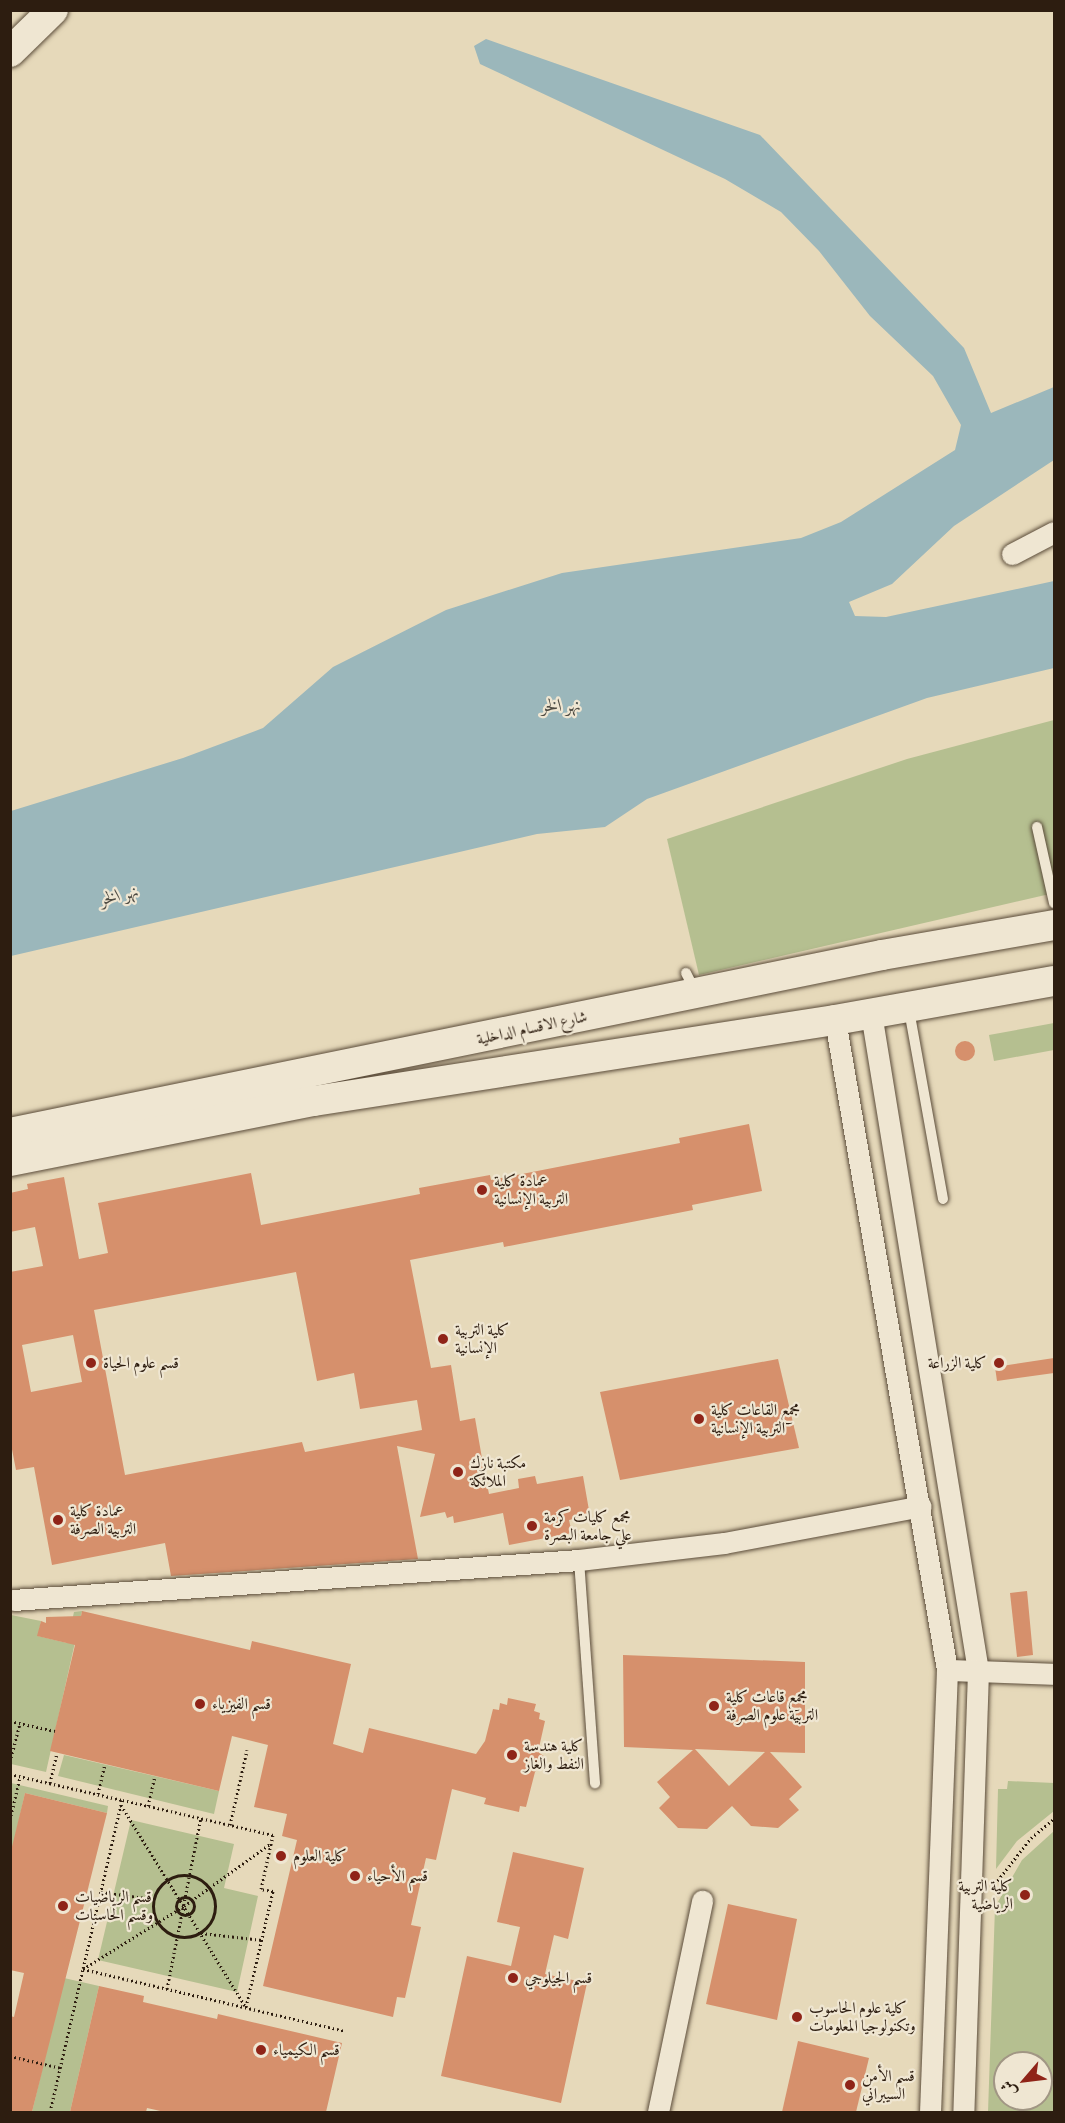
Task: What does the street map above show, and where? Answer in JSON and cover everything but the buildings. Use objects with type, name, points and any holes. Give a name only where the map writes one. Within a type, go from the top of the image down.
[{"type":"street","points":[[10,52],[52,10]]},
{"type":"street","points":[[1012,554],[1054,532]]},
{"type":"street","name":"شارع الاقسام الداخلية","points":[[10,1133],[691,984],[1054,925]]},
{"type":"street","points":[[10,1161],[314,1101],[835,1020],[1054,981]]},
{"type":"street","points":[[871,1013],[978,1671],[963,2112]]},
{"type":"street","points":[[835,1020],[921,1506],[947,1670],[930,2112]]},
{"type":"street","points":[[12,1600],[579,1560],[724,1543],[921,1506]]},
{"type":"street","points":[[947,1670],[1054,1674]]},
{"type":"street","points":[[658,2112],[702,1901]]},
{"type":"lane","points":[[1037,827],[1054,903]]},
{"type":"lane","points":[[909,1007],[943,1199]]},
{"type":"lane","points":[[579,1560],[595,1783]]},
{"type":"path","points":[[10,1721],[55,1731]]},
{"type":"path","points":[[10,1762],[20,1723]]},
{"type":"path","points":[[230,1825],[247,1750]]},
{"type":"path","points":[[50,1783],[57,1753]]},
{"type":"path","points":[[98,1794],[105,1764]]},
{"type":"path","points":[[10,1774],[273,1835],[261,1889],[273,1892],[246,2007]]},
{"type":"path","points":[[148,1806],[155,1776]]},
{"type":"path","points":[[10,1820],[21,1777]]},
{"type":"path","points":[[50,2112],[122,1800]]},
{"type":"path","points":[[121,1805],[246,2007]]},
{"type":"path","points":[[168,1989],[201,1818]]},
{"type":"path","points":[[995,1884],[1031,1839],[1054,1820]]},
{"type":"path","points":[[83,1969],[184,1906],[272,1843]]},
{"type":"path","points":[[156,1924],[153,1899],[167,1878],[191,1873],[210,1887],[216,1913],[201,1934]]},
{"type":"path","points":[[101,1892],[153,1899]]},
{"type":"path","points":[[179,1898],[191,1899],[194,1907],[189,1914],[182,1916]]},
{"type":"path","points":[[176,1910],[179,1898]]},
{"type":"path","points":[[176,1910],[182,1916]]},
{"type":"path","points":[[156,1924],[178,1937],[201,1934],[262,1940]]},
{"type":"path","points":[[83,1969],[345,2031]]},
{"type":"path","points":[[10,2056],[61,2068]]},
{"type":"green space","points":[[1054,720],[1054,893],[699,975],[667,839],[907,759]]},
{"type":"green space","points":[[1054,1023],[1054,1050],[994,1061],[989,1035]]},
{"type":"green space","points":[[82,1611],[46,1772],[11,1764],[11,1615],[41,1621],[38,1636],[67,1643],[74,1612]]},
{"type":"green space","points":[[64,1755],[219,1791],[214,1814],[58,1776]]},
{"type":"green space","points":[[1008,1781],[1054,1783],[1054,1811],[1017,1841],[996,1869],[998,1789],[1007,1789]]},
{"type":"green space","points":[[11,1783],[108,1806],[107,1813],[25,1793],[11,1855]]},
{"type":"green space","points":[[131,1820],[234,1844],[224,1888],[258,1896],[237,1992],[98,1960]]},
{"type":"green space","points":[[1054,1831],[1054,2112],[988,2112],[995,1907],[1022,1860]]},
{"type":"green space","points":[[64,1978],[99,1986],[70,2112],[32,2112]]},
{"type":"water","name":"نهر الخر","points":[[486,39],[760,135],[964,348],[991,413],[1054,387],[1054,460],[954,526],[892,584],[849,602],[855,616],[886,617],[1054,581],[1054,668],[927,698],[647,799],[605,827],[537,834],[11,956],[11,811],[183,758],[263,728],[333,667],[446,610],[562,573],[801,538],[841,522],[955,450],[961,425],[933,376],[870,316],[819,251],[781,212],[725,179],[480,64],[474,46]]},
{"type":"place","name":"عمادة كلية التربية الإنسانية","points":[[482,1190]]},
{"type":"place","name":"كلية التربية الإنسانية","points":[[443,1339]]},
{"type":"place","name":"قسم علوم الحياة","points":[[91,1363]]},
{"type":"place","name":"كلية الزراعة","points":[[999,1363]]},
{"type":"place","name":"مجمع القاعات كلية التربية الإنسانية","points":[[699,1419]]},
{"type":"place","name":"مكتبة نازك الملائكة","points":[[458,1472]]},
{"type":"place","name":"عمادة كلية التربية الصرفة","points":[[58,1520]]},
{"type":"place","name":"مجمع كليات كرمة علي جامعة البصرة","points":[[532,1526]]},
{"type":"place","name":"قسم الفيزياء","points":[[200,1704]]},
{"type":"place","name":"مجمع قاعات كلية التربية علوم الصرفة","points":[[714,1706]]},
{"type":"place","name":"كلية هندسة النفط والغاز","points":[[512,1755]]},
{"type":"place","name":"كلية العلوم","points":[[281,1856]]},
{"type":"place","name":"قسم الأحياء","points":[[355,1876]]},
{"type":"place","name":"كلية التربية الرياضية","points":[[1025,1895]]},
{"type":"place","name":"قسم الرياضيات وقسم الحاسبات","points":[[63,1906]]},
{"type":"place","name":"قسم الجيلوجي","points":[[513,1978]]},
{"type":"place","name":"كلية علوم الحاسوب وتكنولوجيا المعلومات","points":[[797,2017]]},
{"type":"place","name":"قسم الكيمياء","points":[[261,2050]]},
{"type":"place","name":"قسم الأمن السيبراني","points":[[850,2085]]}]
